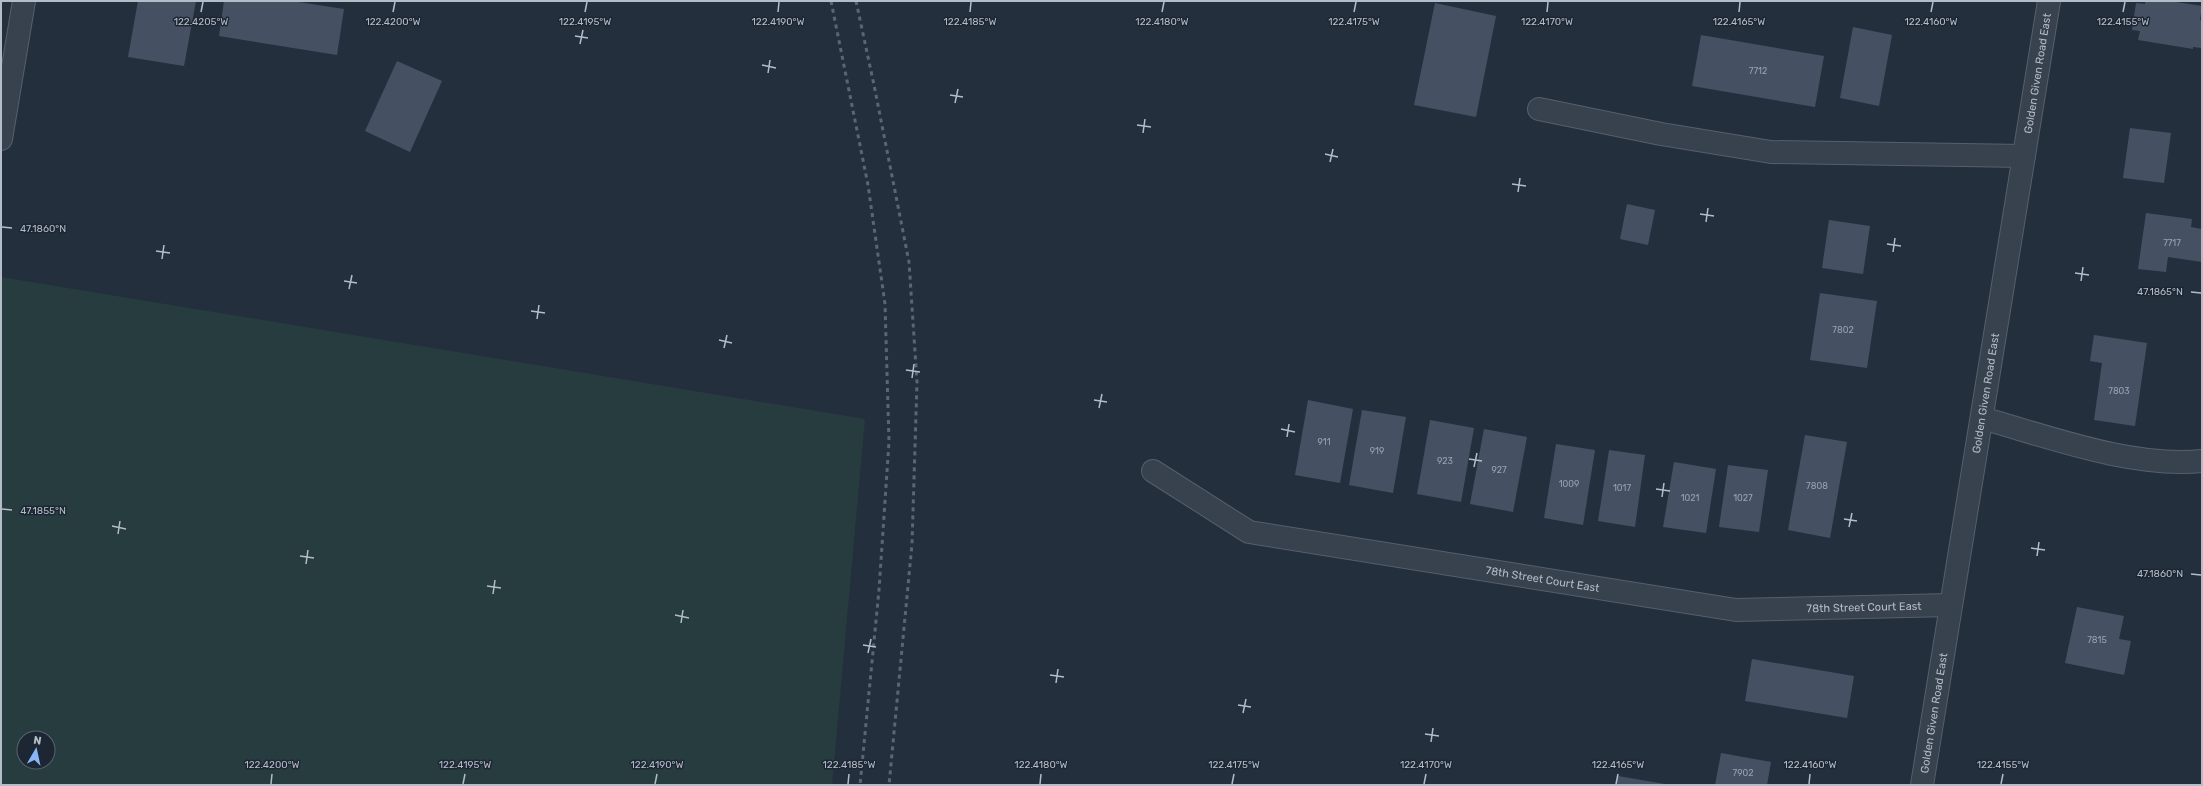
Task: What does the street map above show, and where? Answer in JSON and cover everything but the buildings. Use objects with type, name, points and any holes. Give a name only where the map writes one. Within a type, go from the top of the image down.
[{"type":"street","points":[[1,139],[24,1]]},
{"type":"street","name":"Golden Given Road East","points":[[1922,785],[2049,1]]},
{"type":"street","points":[[1539,109],[1661,134],[1772,152],[2024,156]]},
{"type":"street","points":[[1982,418],[2072,443],[2139,459],[2184,462],[2202,461]]},
{"type":"street","name":"78th Street Court East","points":[[1153,471],[1249,532],[1736,610],[1950,605]]},
{"type":"green space","points":[[1,277],[865,419],[832,785],[1,785]]},
{"type":"railway","points":[[831,1],[868,185],[885,304],[889,442],[879,590],[860,785]]},
{"type":"railway","points":[[856,1],[909,262],[917,382],[912,544],[889,785]]}]
